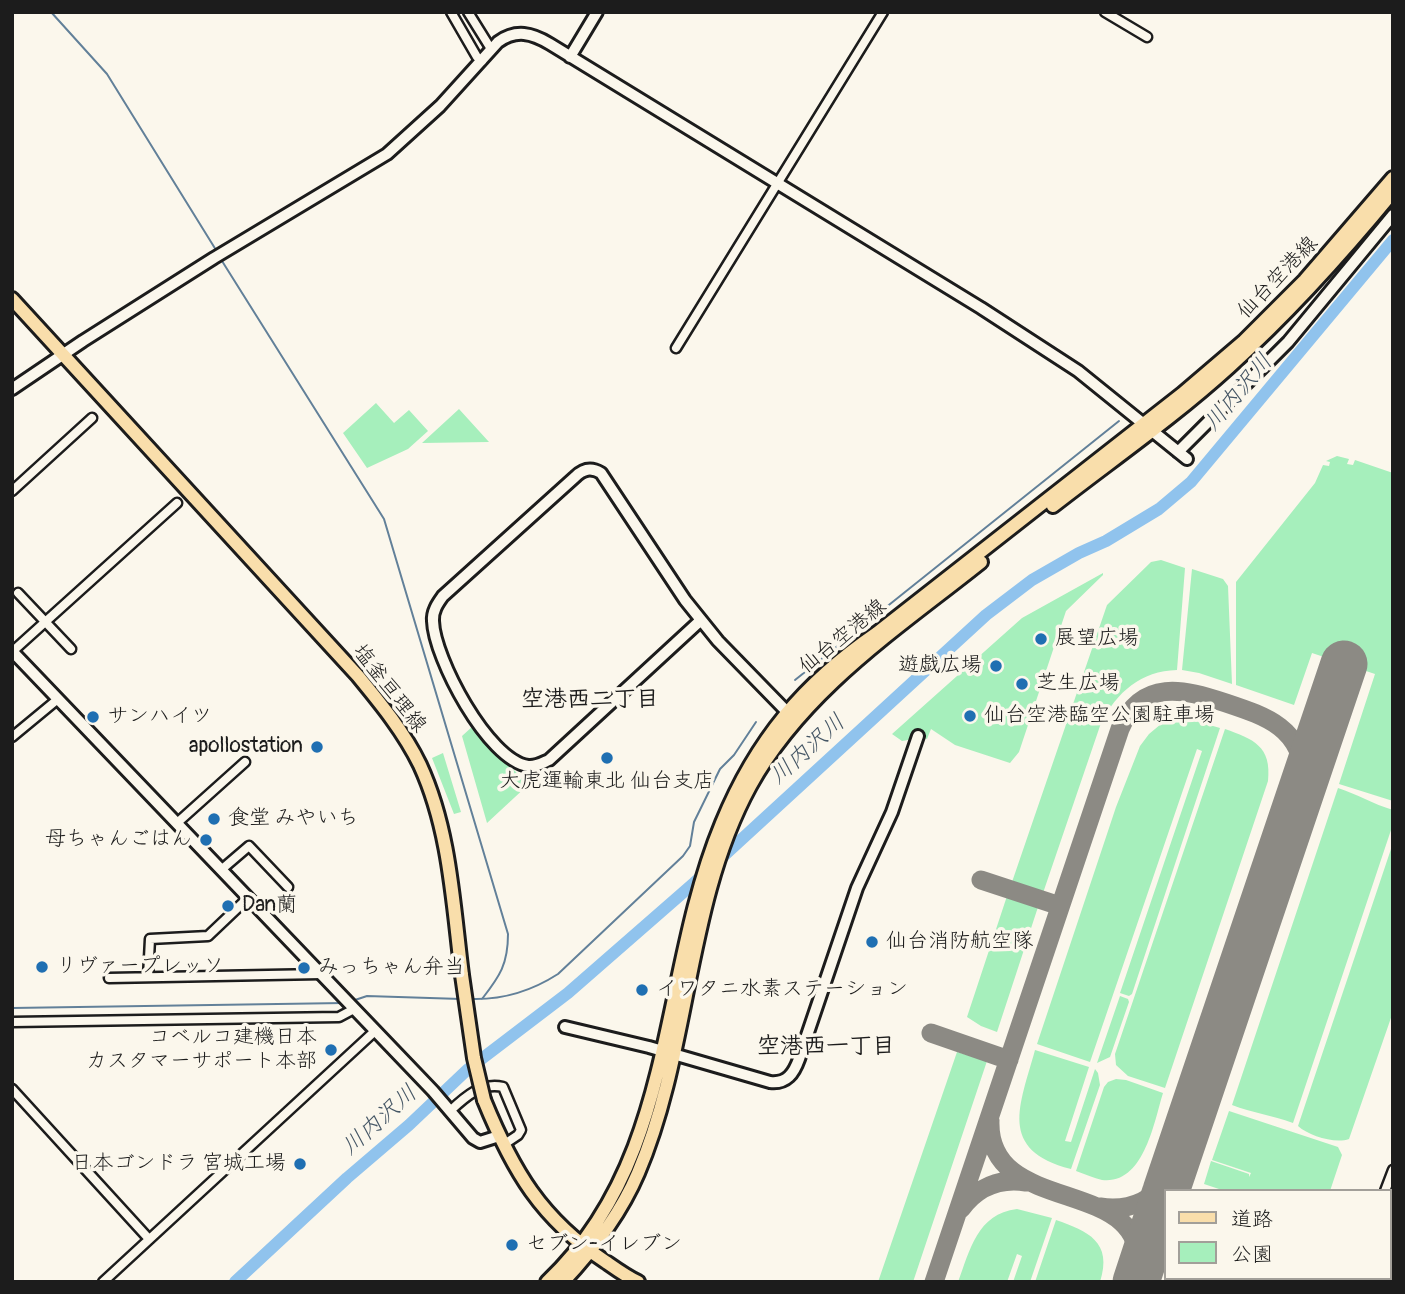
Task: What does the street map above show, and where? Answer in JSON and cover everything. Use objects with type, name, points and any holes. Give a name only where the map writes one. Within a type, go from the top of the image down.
[{"type":"main road","name":"仙台空港線","points":[[1147,428],[1306,280],[1393,178]]},
{"type":"main road","name":"仙台空港線","points":[[547,1282],[586,1249],[610,1223],[637,1175],[655,1123],[694,915],[722,823],[767,738],[790,716],[820,677],[850,652],[1229,368],[1303,295],[1393,192]]},
{"type":"main road","name":"塩釜亘理線","points":[[12,299],[358,676],[399,729],[420,766],[442,827],[474,1058],[484,1100],[501,1140],[533,1195],[551,1217],[586,1249],[638,1282]]},
{"type":"main road","name":"仙台空港線","points":[[668,1052],[721,852],[738,811],[790,716]]},
{"type":"main road","name":"仙台空港線","points":[[564,1282],[586,1249]]},
{"type":"street","points":[[452,12],[482,61]]},
{"type":"street","points":[[468,12],[491,49]]},
{"type":"street","points":[[570,57],[597,12]]},
{"type":"street","points":[[676,348],[883,12]]},
{"type":"street","points":[[1105,12],[1147,37]]},
{"type":"street","points":[[12,389],[62,354],[219,255],[387,154],[440,106],[491,49],[506,36],[524,33],[538,37],[778,183],[1077,371],[1183,455],[1288,342],[1393,215]]},
{"type":"street","points":[[12,491],[92,418]]},
{"type":"street","points":[[701,621],[549,760],[533,766],[512,760],[465,707],[450,676],[435,632],[433,617],[443,596],[575,477],[584,470],[592,469],[601,473],[701,621],[790,716]]},
{"type":"street","points":[[177,503],[13,651],[436,1094],[450,1111],[477,1141],[501,1140],[518,1135],[521,1130],[503,1087],[499,1085],[471,1091],[450,1111]]},
{"type":"street","points":[[18,593],[71,649]]},
{"type":"street","points":[[13,735],[58,699]]},
{"type":"street","points":[[565,1027],[668,1052],[770,1082],[782,1082],[792,1075],[803,1050],[857,888],[892,813],[918,736]]},
{"type":"street","points":[[177,823],[245,762]]},
{"type":"street","points":[[221,870],[250,846],[288,887]]},
{"type":"street","points":[[148,977],[150,939],[208,936],[248,898]]},
{"type":"street","points":[[109,978],[321,974]]},
{"type":"street","points":[[12,1021],[339,1017],[354,1009]]},
{"type":"street","points":[[103,1282],[375,1031]]},
{"type":"street","points":[[12,1090],[149,1239]]},
{"type":"street","points":[[1386,1189],[1393,1170]]},
{"type":"green space","points":[[376,403],[394,423],[409,410],[428,431],[408,449],[367,468],[343,433]]},
{"type":"green space","points":[[459,409],[489,442],[422,443]]},
{"type":"green space","points":[[1337,456],[1349,459],[1347,464],[1353,465],[1355,460],[1393,473],[1393,801],[1339,784],[1375,674],[1312,653],[1294,705],[1236,685],[1236,582],[1315,483],[1323,465],[1329,466],[1330,462],[1326,461]]},
{"type":"green space","points":[[1161,560],[1185,568],[1177,670],[1152,674],[1141,679],[1123,693],[1107,712],[1043,893],[1012,882],[1107,605],[1151,562]]},
{"type":"green space","points":[[1192,569],[1223,579],[1228,586],[1232,684],[1182,670]]},
{"type":"green space","points":[[1103,573],[1066,611],[1019,752],[1010,763],[955,745],[931,729],[927,739],[914,734],[908,740],[902,741],[892,734],[1022,618]]},
{"type":"green space","points":[[1176,719],[1189,719],[1220,728],[1132,994],[1129,996],[1120,993],[1202,751],[1197,749],[1090,1062],[1037,1044],[1116,807],[1140,746],[1161,724]]},
{"type":"green space","points":[[473,726],[528,785],[487,823],[462,736]]},
{"type":"green space","points":[[1225,729],[1244,736],[1264,752],[1268,781],[1165,1088],[1128,1076],[1116,1065],[1115,1054]]},
{"type":"green space","points":[[443,753],[461,812],[454,814],[432,758]]},
{"type":"green space","points":[[1338,788],[1393,810],[1393,824],[1293,1123],[1232,1105]]},
{"type":"green space","points":[[1393,843],[1393,1012],[1349,1139],[1322,1138],[1298,1126]]},
{"type":"green space","points":[[1007,896],[1038,907],[997,1032],[967,1017]]},
{"type":"green space","points":[[1120,996],[1129,1002],[1110,1057],[1097,1063]]},
{"type":"green space","points":[[1035,1050],[1089,1067],[1065,1141],[1071,1142],[1095,1069],[1098,1073],[1100,1085],[1071,1169],[1048,1161],[1032,1150],[1023,1138],[1020,1107]]},
{"type":"green space","points":[[957,1052],[987,1061],[913,1282],[878,1282]]},
{"type":"green space","points":[[1116,1079],[1163,1093],[1151,1135],[1137,1162],[1128,1173],[1116,1179],[1102,1180],[1076,1171],[1104,1087]]},
{"type":"green space","points":[[1229,1111],[1338,1147],[1342,1155],[1331,1189],[1219,1189],[1204,1184],[1211,1161],[1249,1174],[1249,1177],[1251,1173],[1212,1160]]},
{"type":"green space","points":[[1017,1209],[1052,1218],[1030,1282],[1013,1282],[1022,1256],[1017,1254],[1007,1282],[958,1282],[971,1246],[984,1226],[1003,1212]]},
{"type":"green space","points":[[1056,1220],[1095,1240],[1103,1257],[1100,1282],[1035,1282]]},
{"type":"waterway","points":[[51,12],[107,74],[216,250]]},
{"type":"waterway","name":"川内沢川","points":[[235,1282],[467,1070],[568,993],[694,883],[986,615],[1032,580],[1159,509],[1191,482],[1393,240]]},
{"type":"waterway","points":[[222,261],[384,519],[508,934],[502,969],[482,999]]},
{"type":"waterway","points":[[795,680],[1119,421]]},
{"type":"waterway","points":[[471,999],[516,994],[558,974],[683,856],[690,846],[694,822],[720,769],[734,755],[756,722]]},
{"type":"waterway","points":[[352,1001],[367,996],[461,999]]},
{"type":"waterway","points":[[12,1008],[344,1003]]},
{"type":"taxiway","points":[[934,1282],[1120,729],[1129,713],[1140,701],[1166,692],[1195,694],[1241,708],[1268,720],[1289,736],[1297,747],[1305,778]]},
{"type":"taxiway","points":[[981,880],[1060,906]]},
{"type":"taxiway","points":[[931,1033],[1009,1060]]},
{"type":"taxiway","points":[[990,1120],[996,1152],[1015,1173],[1041,1187],[1100,1208],[1123,1224],[1137,1247],[1136,1282]]},
{"type":"taxiway","points":[[1100,1207],[1122,1207],[1142,1202],[1159,1190],[1173,1172]]},
{"type":"taxiway","points":[[961,1209],[974,1195],[990,1186],[1007,1181],[1026,1182]]},
{"type":"runway","points":[[1167,1189],[1344,664]]},
{"type":"runway","points":[[1136,1282],[1164,1197]]},
{"type":"place","name":"展望広場","points":[[1041,639]]},
{"type":"place","name":"遊戯広場","points":[[996,666]]},
{"type":"place","name":"芝生広場","points":[[1022,684]]},
{"type":"place","name":"仙台空港臨空公園駐車場","points":[[970,716]]},
{"type":"place","name":"サンハイツ","points":[[93,717]]},
{"type":"place","name":"apollostation","points":[[317,747]]},
{"type":"place","name":"大虎運輸東北 仙台支店","points":[[607,758]]},
{"type":"place","name":"食堂 みやいち","points":[[214,819]]},
{"type":"place","name":"母ちゃんごはん","points":[[206,840]]},
{"type":"place","name":"Dan蘭","points":[[228,906]]},
{"type":"place","name":"仙台消防航空隊","points":[[872,942]]},
{"type":"place","name":"リヴァープレッソ","points":[[42,967]]},
{"type":"place","name":"みっちゃん弁当","points":[[304,968]]},
{"type":"place","name":"イワタニ水素ステーション","points":[[642,990]]},
{"type":"place","name":"コベルコ建機日本 カスタマーサポート本部","points":[[331,1050]]},
{"type":"place","name":"日本ゴンドラ 宮城工場","points":[[300,1164]]},
{"type":"place","name":"セブン-イレブン","points":[[512,1245]]},
{"type":"district","name":"空港西二丁目","points":[[590,700]]},
{"type":"district","name":"空港西一丁目","points":[[826,1047]]}]
